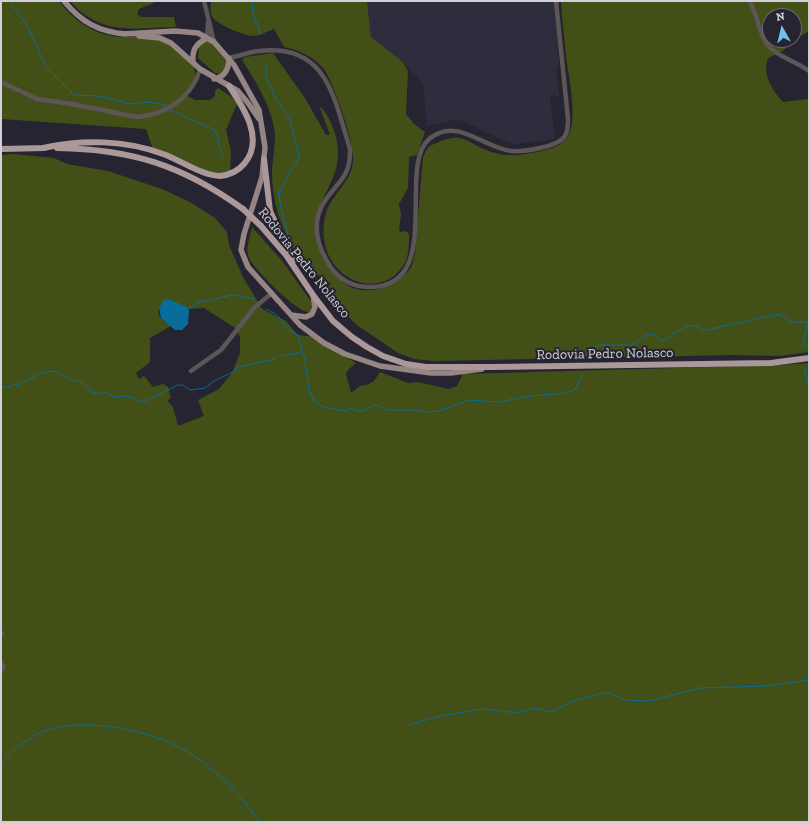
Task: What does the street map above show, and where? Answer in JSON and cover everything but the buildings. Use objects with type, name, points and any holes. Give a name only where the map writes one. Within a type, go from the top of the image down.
[{"type":"highway","points":[[43,148],[82,142],[143,147],[164,154],[210,174],[225,175],[242,166],[248,160],[253,146],[250,126],[246,114],[230,86]]},
{"type":"highway","name":"Rodovia Pedro Nolasco","points":[[1,150],[43,148],[88,149],[120,153],[156,162],[195,178],[216,190],[243,209],[261,226],[299,273],[313,295],[333,321],[352,337],[383,356],[406,364],[426,367],[493,367],[771,363],[809,358]]},
{"type":"highway","points":[[264,159],[270,212],[299,273]]},
{"type":"main road","points":[[64,1],[75,14],[87,24],[105,31],[151,37],[171,42],[200,69],[214,79],[230,86],[243,97],[259,120]]},
{"type":"main road","points":[[124,34],[189,31],[214,42],[234,65],[258,110],[263,134],[264,159],[262,177],[244,234],[241,250],[248,267],[300,325],[324,343],[345,354],[380,366],[431,373],[451,373],[493,367]]},
{"type":"main road","points":[[193,62],[195,46],[207,38]]},
{"type":"main road","points":[[214,79],[222,76],[227,71],[229,58]]},
{"type":"main road","points":[[291,315],[306,317],[312,314],[314,307],[313,295]]},
{"type":"street","points":[[204,1],[214,42]]},
{"type":"street","points":[[229,58],[257,51],[284,52],[301,57],[323,74],[334,97],[350,149],[350,156],[346,174],[325,201],[320,212],[317,229],[319,245],[331,268],[342,279],[363,287],[379,287],[390,284],[400,276],[411,256],[414,236],[418,162],[422,147],[434,135],[454,130],[510,151],[553,144],[560,142],[565,136],[568,119],[556,1]]},
{"type":"street","points":[[749,1],[756,14],[766,44],[776,53],[809,71]]},
{"type":"street","points":[[207,38],[208,21]]},
{"type":"street","points":[[234,65],[239,56]]},
{"type":"street","points":[[1,82],[37,99],[72,104],[126,115],[146,116],[164,111],[186,95],[195,83],[200,69]]},
{"type":"street","points":[[213,360],[256,307],[272,293]]},
{"type":"street","points":[[191,371],[217,354]]},
{"type":"street","points":[[1,662],[2,670]]},
{"type":"shaded area","points":[[367,1],[556,1],[561,46],[557,46],[559,66],[556,67],[559,97],[550,95],[555,139],[514,144],[504,141],[463,121],[455,120],[427,126],[423,84],[403,62],[371,37]]},
{"type":"green space","points":[[1,1],[59,1],[72,16],[88,28],[117,37],[157,37],[165,41],[193,62],[196,78],[187,91],[187,96],[195,100],[210,100],[215,96],[215,91],[218,88],[233,98],[237,104],[226,130],[231,151],[230,174],[210,173],[153,149],[146,129],[1,119]]},
{"type":"green space","points":[[70,1],[158,1],[139,9],[137,14],[141,17],[174,17],[176,27],[119,28],[106,25],[93,20],[81,12]]},
{"type":"green space","points":[[211,1],[367,1],[371,37],[403,62],[408,71],[406,114],[414,124],[425,132],[417,155],[409,157],[408,188],[399,204],[401,214],[399,230],[400,232],[406,231],[409,234],[405,263],[397,274],[376,284],[353,280],[343,274],[328,254],[324,240],[325,218],[329,205],[351,172],[353,154],[351,142],[338,99],[323,68],[315,60],[305,54],[284,47],[274,29],[253,36],[237,32],[224,26],[212,16]]},
{"type":"green space","points":[[561,1],[809,1],[809,31],[802,35],[802,8],[762,8],[762,48],[786,48],[768,58],[766,64],[769,82],[783,102],[809,99],[809,352],[779,356],[733,355],[435,361],[414,359],[398,353],[357,325],[321,291],[320,286],[329,286],[331,284],[305,263],[295,251],[287,237],[276,207],[272,174],[275,139],[274,128],[269,110],[261,92],[242,60],[245,57],[273,53],[305,98],[326,135],[330,135],[320,108],[321,107],[331,122],[338,149],[338,158],[334,175],[318,215],[317,232],[319,244],[335,272],[343,282],[351,287],[368,290],[385,287],[394,283],[407,272],[412,265],[415,253],[423,157],[428,147],[441,141],[457,138],[463,139],[495,153],[516,155],[551,148],[563,142],[569,134],[573,116]]},
{"type":"green space","points":[[204,41],[213,42],[230,62],[222,74],[215,73],[198,58],[199,46]]},
{"type":"green space","points":[[13,154],[54,158],[67,164],[108,171],[162,189],[190,202],[215,218],[227,232],[229,245],[243,277],[262,309],[286,321],[298,335],[316,337],[356,363],[348,370],[346,374],[351,393],[360,386],[367,385],[374,381],[380,372],[408,383],[418,382],[448,389],[457,386],[463,374],[809,363],[809,822],[1,822],[1,155]],"holes":[[[168,299],[188,309],[204,308],[235,328],[240,337],[240,353],[232,373],[219,389],[198,400],[204,416],[178,426],[173,407],[167,401],[171,398],[168,387],[163,384],[153,387],[144,376],[139,379],[136,373],[150,362],[150,338],[171,326],[159,315],[161,304]]]},
{"type":"green space","points":[[252,227],[283,262],[313,304],[310,312],[304,311],[287,299],[259,272],[253,264],[248,254],[248,242]]},
{"type":"water","points":[[168,299],[185,306],[189,310],[188,324],[182,330],[175,330],[161,318],[159,308],[163,301]]},
{"type":"waterway","points":[[9,1],[27,25],[46,67],[74,95],[99,96],[130,104],[150,102],[166,105]]},
{"type":"waterway","points":[[252,1],[253,14],[261,34]]},
{"type":"waterway","points":[[266,66],[266,77],[276,99],[290,119],[299,156],[279,195]]},
{"type":"waterway","points":[[170,110],[215,130],[223,155]]},
{"type":"waterway","points":[[278,191],[289,238]]},
{"type":"waterway","points":[[188,309],[197,303],[232,295],[255,299]]},
{"type":"waterway","points":[[266,309],[277,315],[288,329],[298,335],[305,360],[309,391],[315,402],[323,407],[344,411],[352,408],[361,411],[375,405],[388,410],[428,412],[439,411],[469,400],[498,402],[531,396],[566,393],[575,390],[583,373]]},
{"type":"waterway","points":[[592,355],[596,347],[599,345],[632,345],[648,334],[654,335],[662,341],[682,329],[695,325],[702,330],[707,330],[779,314],[792,322],[809,322]]},
{"type":"waterway","points":[[802,347],[808,323]]},
{"type":"waterway","points":[[281,356],[301,352]]},
{"type":"waterway","points":[[1,388],[19,384],[39,374],[51,371],[57,372],[69,379],[81,382],[93,393],[107,393],[116,397],[128,396],[143,402],[178,385],[183,385],[190,390],[205,388],[214,381],[233,372],[238,367],[275,359]]},
{"type":"waterway","points":[[804,369],[809,388]]},
{"type":"waterway","points":[[409,725],[440,716],[482,709],[518,713],[534,708],[551,712],[573,701],[603,693],[611,694],[626,700],[650,701],[700,688],[767,686],[809,680]]},
{"type":"waterway","points":[[1,764],[23,743],[50,729],[85,725],[125,729],[164,740],[182,748],[196,757],[228,785],[247,805],[260,822]]}]
